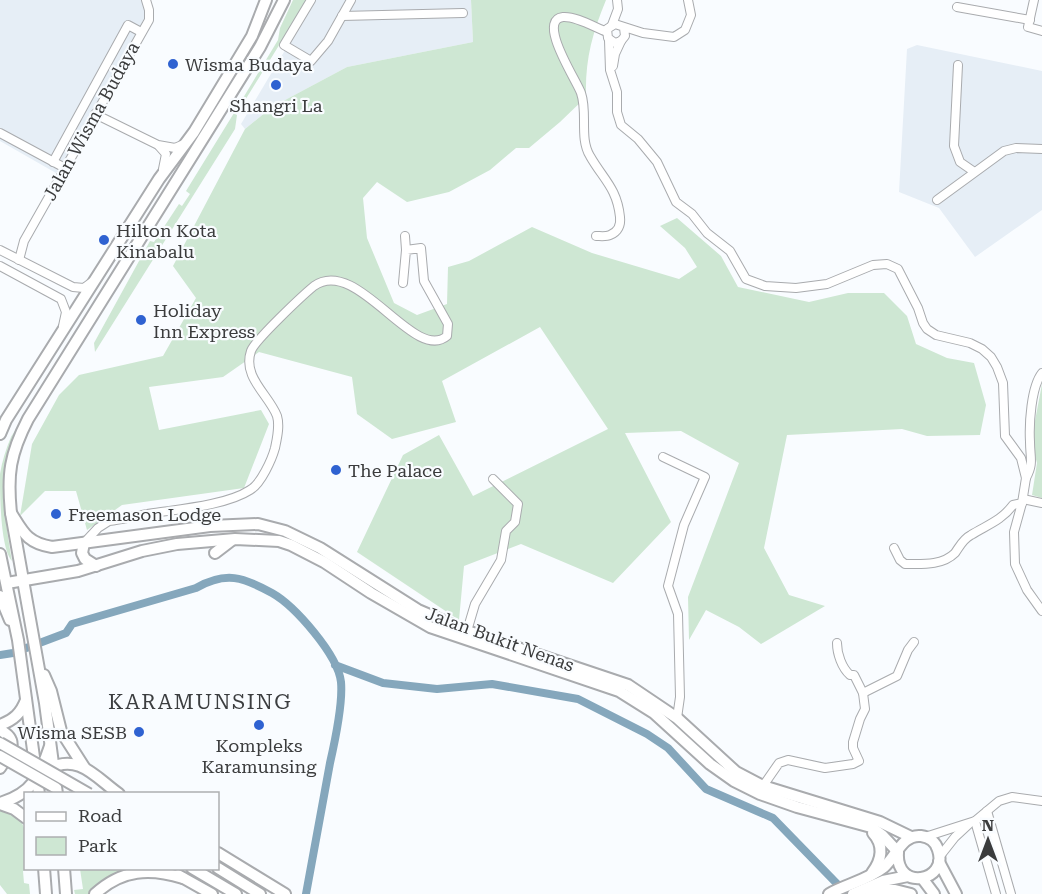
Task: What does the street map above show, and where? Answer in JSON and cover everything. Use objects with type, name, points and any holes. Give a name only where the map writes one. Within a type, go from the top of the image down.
[{"type":"main road","points":[[252,36],[258,0]]},
{"type":"main road","points":[[0,434],[6,420],[94,280],[159,179],[194,132],[252,36],[266,0]]},
{"type":"main road","points":[[57,792],[36,652],[11,513],[9,469],[20,434],[260,47],[284,0]]},
{"type":"main road","name":"Jalan Bukit Nenas","points":[[11,513],[28,538],[38,545],[52,547],[210,526],[258,524],[285,531],[320,548],[418,610],[467,631],[628,685],[677,718],[736,772],[763,786],[880,822],[911,837]]},
{"type":"main road","points":[[156,533],[206,532],[212,540]]},
{"type":"main road","points":[[215,554],[235,538]]},
{"type":"main road","name":"Jalan Bukit Nenas","points":[[7,583],[96,566],[142,551],[177,544],[235,538],[279,541],[324,562],[371,593],[430,627],[619,691],[654,712],[710,764],[734,781],[760,794],[797,807],[877,830],[898,852]]},
{"type":"main road","points":[[84,543],[82,554],[87,561],[96,566]]},
{"type":"main road","points":[[0,554],[21,657],[39,792]]},
{"type":"main road","points":[[29,613],[34,586],[50,576]]},
{"type":"main road","points":[[0,596],[9,618],[16,627]]},
{"type":"main road","points":[[39,671],[46,676],[61,731],[84,767],[116,792]]},
{"type":"main road","points":[[0,725],[14,718],[21,711],[26,700]]},
{"type":"main road","points":[[0,730],[9,737],[12,745],[0,768]]},
{"type":"main road","points":[[0,743],[86,792]]},
{"type":"main road","points":[[25,792],[31,787],[38,775],[51,744]]},
{"type":"main road","points":[[0,756],[63,792]]},
{"type":"main road","points":[[38,775],[67,762],[84,767]]},
{"type":"main road","points":[[92,792],[99,786],[107,785]]},
{"type":"main road","points":[[0,803],[24,792]]},
{"type":"main road","points":[[0,803],[24,816]]},
{"type":"main road","points":[[861,825],[873,832],[880,842],[881,865]]},
{"type":"main road","points":[[908,876],[899,866],[900,846],[911,837],[925,837],[936,845],[939,859],[956,894]]},
{"type":"main road","points":[[829,894],[870,876],[898,852]]},
{"type":"main road","points":[[219,854],[285,894]]},
{"type":"main road","points":[[856,892],[908,876],[922,878],[934,872],[939,859]]},
{"type":"main road","points":[[219,869],[260,894]]},
{"type":"main road","points":[[44,870],[45,894]]},
{"type":"main road","points":[[64,870],[66,894]]},
{"type":"main road","points":[[172,870],[212,894]]},
{"type":"main road","points":[[195,870],[236,894]]},
{"type":"main road","points":[[95,894],[124,875],[149,871],[183,878]]},
{"type":"main road","points":[[922,878],[934,894]]},
{"type":"main road","points":[[882,885],[911,894]]},
{"type":"street","name":"Jalan Wisma Budaya","points":[[19,260],[24,241],[148,20],[149,10],[146,0]]},
{"type":"street","points":[[311,0],[284,45],[311,61],[328,41],[351,0]]},
{"type":"street","points":[[612,25],[618,24],[643,33],[674,37],[685,30],[691,15],[688,0]]},
{"type":"street","points":[[1029,24],[1034,0]]},
{"type":"street","points":[[617,4],[608,36],[610,70],[617,92],[618,119],[621,125],[638,139],[657,162],[676,202],[692,214],[707,233],[730,251],[746,279],[765,286],[796,288],[827,284],[873,265],[887,264],[898,269],[927,329],[936,335],[958,338],[982,349],[998,367],[1003,383],[1005,436],[1021,458],[1026,478]]},
{"type":"street","points":[[612,73],[614,60],[623,40],[623,27],[617,4]]},
{"type":"street","points":[[957,7],[1029,24],[1042,30]]},
{"type":"street","points":[[342,16],[463,13]]},
{"type":"street","points":[[596,236],[610,235],[617,231],[621,224],[618,200],[610,183],[586,147],[583,99],[556,42],[554,26],[556,20],[561,17],[569,18],[608,36],[615,43],[643,33]]},
{"type":"street","points":[[53,162],[128,25],[141,32]]},
{"type":"street","points":[[958,65],[954,146],[960,162],[973,171]]},
{"type":"street","points":[[95,114],[158,145],[175,148],[185,144]]},
{"type":"street","points":[[0,134],[65,168]]},
{"type":"street","points":[[158,145],[166,154],[159,179]]},
{"type":"street","points":[[937,200],[973,171],[1004,151],[1016,148],[1042,150]]},
{"type":"street","points":[[403,283],[405,237]]},
{"type":"street","name":"Jalan Wisma Budaya","points":[[4,252],[14,251],[24,241]]},
{"type":"street","points":[[84,543],[98,528],[109,521],[217,502],[252,490],[269,465],[278,427],[277,416],[250,369],[251,351],[262,336],[316,285],[328,280],[351,284],[396,321],[426,339],[437,341],[447,336],[448,324],[424,281],[421,248],[406,250]]},
{"type":"street","points":[[4,252],[69,286],[84,288],[94,280]]},
{"type":"street","points":[[0,266],[61,300]]},
{"type":"street","points":[[47,292],[54,291],[55,278]]},
{"type":"street","points":[[62,333],[66,312],[61,300],[61,292],[69,286]]},
{"type":"street","points":[[1042,373],[1038,378],[1029,429],[1032,463],[1026,478],[1014,532],[1015,564],[1027,590],[1042,611]]},
{"type":"street","points":[[663,457],[705,477],[684,525],[668,585],[678,614],[680,698],[677,718]]},
{"type":"street","points":[[467,631],[475,604],[501,560],[506,531],[515,522],[518,509],[518,504],[493,479]]},
{"type":"street","points":[[894,548],[900,560],[905,564],[930,564],[955,553],[968,536],[1005,515],[1013,505],[1022,501],[1042,503]]},
{"type":"street","points":[[109,521],[109,532],[112,538]]},
{"type":"street","points":[[863,693],[897,676],[914,642]]},
{"type":"street","points":[[763,786],[779,763],[788,760],[825,768],[859,761],[853,748],[860,719],[864,713],[863,693],[854,675],[846,671],[837,652],[837,643]]},
{"type":"street","points":[[939,859],[955,837],[999,801],[1012,797],[1042,801]]},
{"type":"street","points":[[987,811],[1011,894]]},
{"type":"street","points":[[925,837],[973,822]]},
{"type":"street","points":[[973,822],[996,894]]},
{"type":"shaded area","points":[[0,0],[145,0],[144,19],[75,146],[56,173],[0,141]]},
{"type":"shaded area","points":[[315,0],[471,0],[473,42],[347,67],[272,107],[245,129],[241,124]]},
{"type":"shaded area","points":[[917,45],[1042,71],[1042,210],[975,257],[939,208],[899,192],[907,49]]},
{"type":"green space","points":[[293,0],[307,0],[239,110],[237,108],[278,40],[280,28]]},
{"type":"green space","points":[[471,0],[606,0],[590,47],[586,97],[529,148],[516,148],[490,170],[449,192],[407,202],[377,182],[363,198],[367,238],[394,303],[417,315],[447,304],[448,267],[469,261],[532,227],[592,253],[679,279],[697,267],[685,248],[660,226],[677,218],[721,256],[738,287],[809,302],[848,293],[884,293],[907,316],[916,344],[947,358],[974,363],[986,405],[980,435],[927,436],[902,429],[787,435],[764,548],[789,595],[825,606],[761,644],[739,627],[706,610],[689,640],[688,597],[739,463],[681,431],[625,433],[671,522],[613,583],[521,544],[464,566],[459,620],[357,552],[403,455],[439,435],[473,496],[608,429],[540,327],[442,381],[456,422],[392,439],[357,414],[352,377],[259,352],[223,377],[149,387],[159,430],[261,410],[269,424],[244,488],[122,505],[87,530],[76,491],[45,491],[20,516],[32,444],[59,395],[79,375],[163,356],[196,298],[173,266],[245,129],[272,107],[347,67],[473,42]]},
{"type":"green space","points":[[234,113],[237,115],[235,129],[95,352],[94,343],[150,241],[154,242],[179,204],[182,206],[190,194],[186,191]]},
{"type":"green space","points":[[168,184],[14,438],[5,485],[7,529],[12,561],[3,533],[0,482],[2,464],[11,437]]},
{"type":"green space","points":[[1042,384],[1042,498],[1032,495],[1037,463],[1034,452],[1034,426]]},
{"type":"green space","points":[[0,809],[11,812],[18,818],[24,829],[24,883],[29,884],[30,894],[7,894],[0,885]]},
{"type":"green space","points":[[80,870],[147,870],[90,894],[75,894],[74,890],[83,889]]},
{"type":"waterway","points":[[0,655],[13,653],[66,633],[72,624],[196,588],[216,579],[243,580],[262,587],[281,599],[324,645],[338,671],[341,682],[338,722],[306,894]]},
{"type":"waterway","points":[[335,665],[383,683],[437,689],[492,684],[578,699],[647,734],[668,748],[706,789],[773,818],[847,894]]},
{"type":"place","name":"Wisma Budaya","points":[[173,64]]},
{"type":"place","name":"Shangri La","points":[[276,85]]},
{"type":"place","name":"Hilton Kota Kinabalu","points":[[104,240]]},
{"type":"place","name":"Holiday Inn Express","points":[[141,320]]},
{"type":"place","name":"The Palace","points":[[336,470]]},
{"type":"place","name":"Freemason Lodge","points":[[56,514]]},
{"type":"place","name":"Kompleks Karamunsing","points":[[259,725]]},
{"type":"place","name":"Wisma SESB","points":[[139,732]]},
{"type":"district","name":"KARAMUNSING","points":[[200,702]]}]
